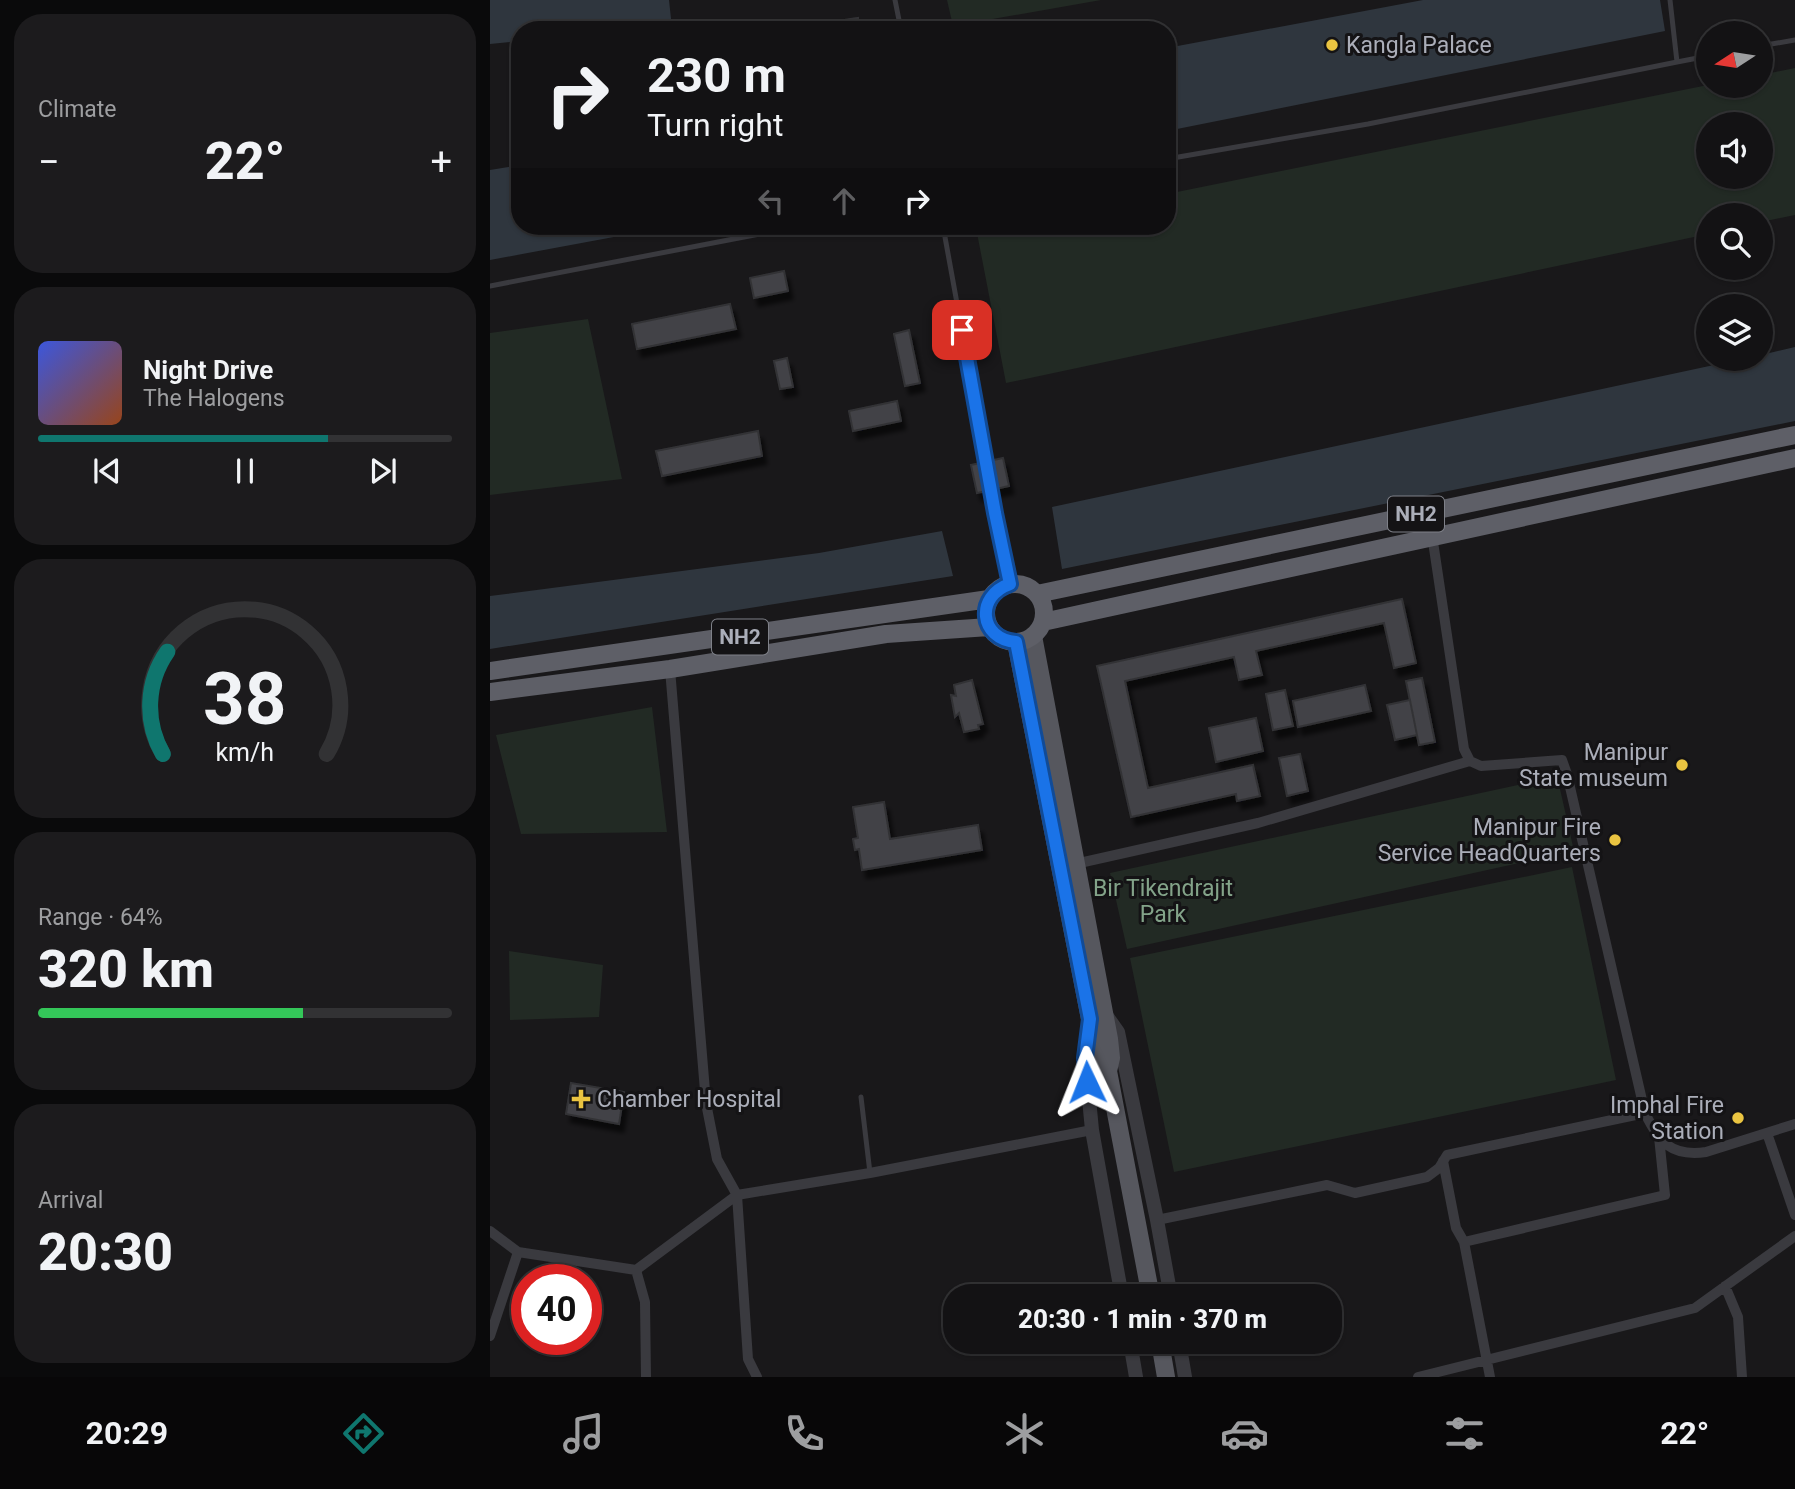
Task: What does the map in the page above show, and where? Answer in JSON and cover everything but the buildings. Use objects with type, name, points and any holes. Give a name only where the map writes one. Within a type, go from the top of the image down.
[{"type":"highway","name":"NH2","points":[[1037,594],[1795,435]]},
{"type":"highway","name":"NH2","points":[[1031,633],[1432,535],[1795,458]]},
{"type":"highway","points":[[989,599],[986,618],[989,627],[1000,638],[1031,633],[1042,602],[1029,587],[1010,584]]},
{"type":"highway","name":"NH2","points":[[490,671],[989,599],[1001,587],[1010,584]]},
{"type":"highway","name":"NH2","points":[[490,692],[670,669],[886,634],[989,627]]},
{"type":"main road","points":[[1031,633],[1048,766],[1149,1284]]},
{"type":"main road","points":[[1048,766],[1075,864],[1096,1015]]},
{"type":"main road","points":[[1162,1354],[1166,1377]]},
{"type":"street","points":[[1432,535],[1464,749],[1470,761],[1481,766],[1562,760],[1645,1112],[1659,1137],[1670,1149],[1691,1154],[1706,1152],[1795,1124]]},
{"type":"street","points":[[670,669],[706,1102],[717,1159],[737,1195],[748,1359],[757,1377]]},
{"type":"street","points":[[1075,864],[1258,823],[1470,761]]},
{"type":"street","points":[[1120,1284],[1092,1130],[1085,1058],[1096,1015],[1118,1032],[1169,1284]]},
{"type":"street","points":[[1157,1220],[1327,1185],[1355,1193],[1427,1177],[1439,1168],[1447,1155],[1645,1112]]},
{"type":"street","points":[[490,1231],[518,1252],[636,1270],[737,1195],[870,1173],[1092,1130]]},
{"type":"street","points":[[1767,1133],[1795,1215]]},
{"type":"street","points":[[1464,1242],[1665,1195],[1659,1137]]},
{"type":"street","points":[[1443,1160],[1456,1228],[1464,1242],[1490,1377]]},
{"type":"street","points":[[1418,1377],[1695,1308],[1795,1236]]},
{"type":"street","points":[[490,1336],[518,1252]]},
{"type":"street","points":[[636,1270],[645,1302],[646,1377]]},
{"type":"street","points":[[1726,1286],[1738,1317],[1742,1377]]},
{"type":"street","points":[[1132,1354],[1136,1377]]},
{"type":"street","points":[[1181,1354],[1185,1377]]},
{"type":"lane","points":[[895,0],[899,21]]},
{"type":"lane","points":[[1670,0],[1678,62]]},
{"type":"lane","points":[[1773,44],[1795,40]]},
{"type":"lane","points":[[1176,157],[1368,124],[1696,58]]},
{"type":"lane","points":[[490,286],[754,235]]},
{"type":"lane","points":[[945,235],[1010,584]]},
{"type":"lane","points":[[861,1097],[870,1173]]},
{"type":"green space","points":[[947,0],[1101,0],[981,21],[952,21]]},
{"type":"green space","points":[[1795,68],[1795,215],[1773,220],[1773,203],[1696,203],[1696,237],[1006,383],[977,235],[1176,235],[1176,192],[1696,87],[1696,98],[1773,98],[1773,73]]},
{"type":"green space","points":[[588,319],[622,479],[490,495],[490,333]]},
{"type":"green space","points":[[652,707],[667,832],[521,834],[496,735]]},
{"type":"green space","name":"Bir Tikendrajit Park","points":[[1550,778],[1560,789],[1574,851],[1127,949],[1110,873]]},
{"type":"green space","points":[[1572,867],[1616,1080],[1174,1172],[1130,958]]},
{"type":"green space","points":[[509,951],[603,965],[599,1017],[510,1020]]},
{"type":"shaded area","points":[[490,0],[669,0],[671,21],[511,21],[511,42],[490,44]]},
{"type":"shaded area","points":[[1423,0],[1660,0],[1665,31],[1176,129],[1176,46]]},
{"type":"shaded area","points":[[511,166],[511,235],[625,235],[490,260],[490,170]]},
{"type":"shaded area","points":[[1795,347],[1795,421],[1062,569],[1052,507],[1696,369],[1696,371],[1773,371],[1773,352]]},
{"type":"shaded area","points":[[942,531],[953,576],[490,649],[490,596],[819,553]]},
{"type":"place","name":"Kangla Palace","points":[[1332,45]]},
{"type":"place","name":"Manipur State museum","points":[[1682,765]]},
{"type":"place","name":"Manipur Fire Service HeadQuarters","points":[[1615,840]]},
{"type":"place","name":"Chamber Hospital","points":[[581,1099]]},
{"type":"place","name":"Imphal Fire Station","points":[[1738,1118]]},
{"type":"route","points":[[962,330],[1010,584],[994,592],[989,599],[986,618],[989,627],[1000,638],[1016,642],[1090,1019],[1085,1058],[1087,1082]]}]
